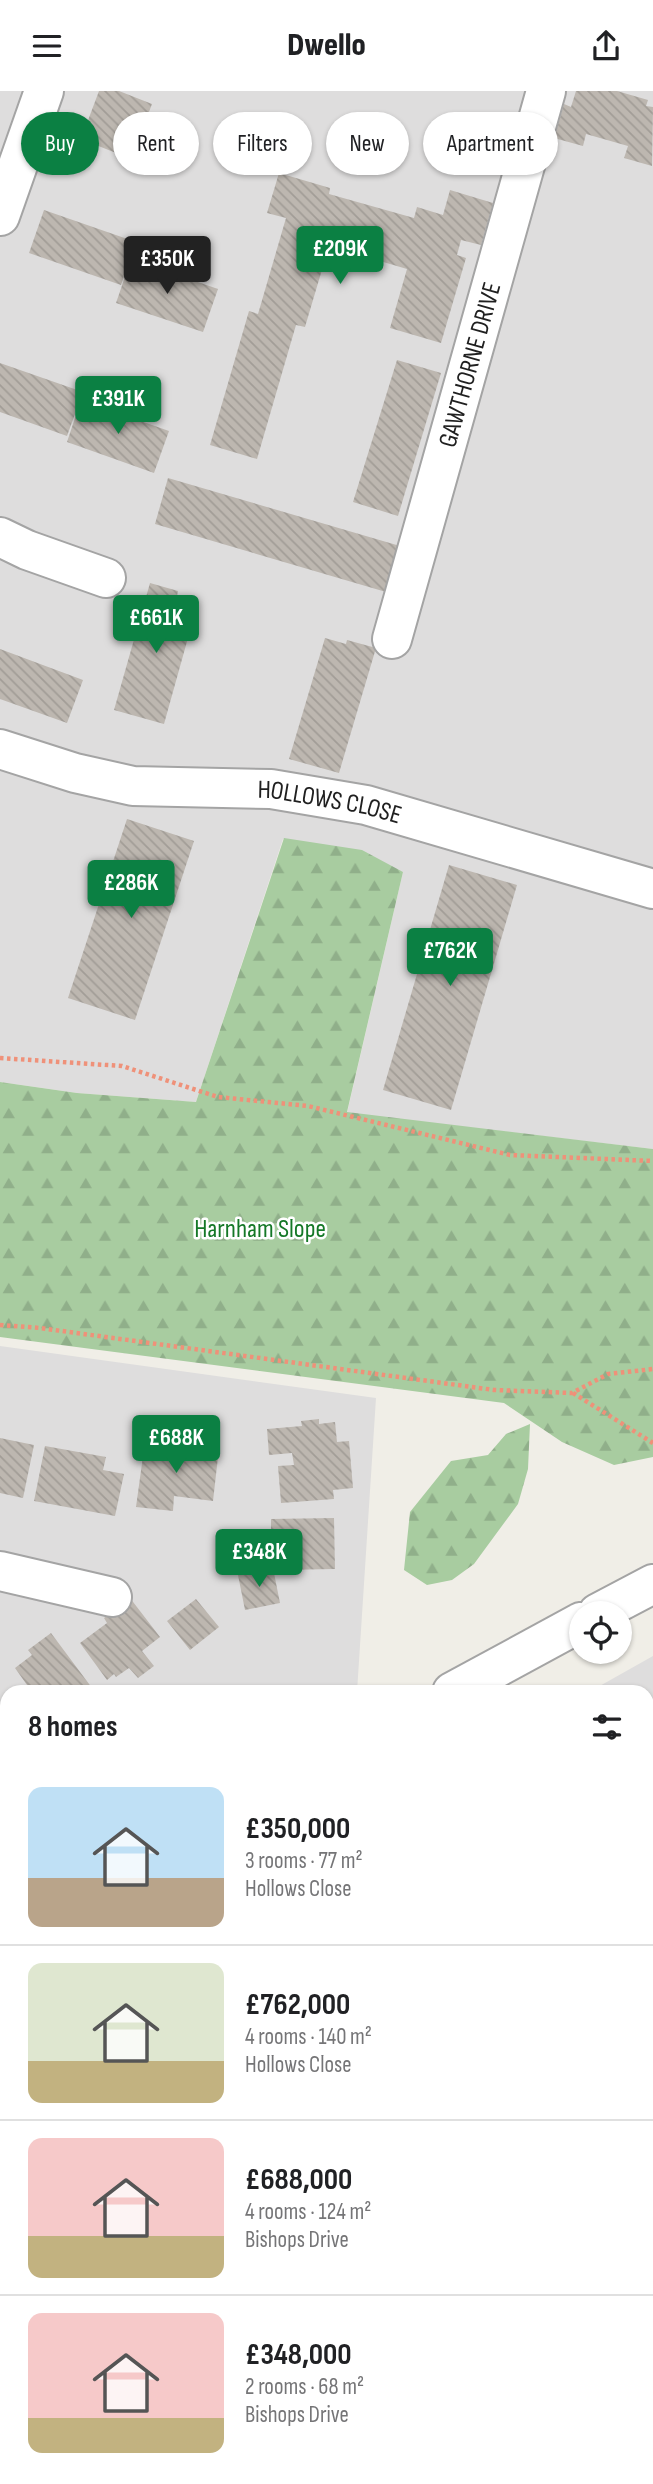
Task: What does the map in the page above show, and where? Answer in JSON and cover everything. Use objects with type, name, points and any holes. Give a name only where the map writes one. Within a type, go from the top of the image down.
[{"type":"street","points":[[0,216],[44,91]]},
{"type":"street","name":"GAWTHORNE DRIVE","points":[[393,639],[546,91]]},
{"type":"street","points":[[0,537],[27,550],[106,578]]},
{"type":"street","name":"HOLLOWS CLOSE","points":[[0,749],[75,773],[133,786],[163,789],[271,789],[332,797],[653,888]]},
{"type":"street","points":[[0,1571],[112,1597]]},
{"type":"street","points":[[621,1601],[653,1584]]},
{"type":"street","points":[[465,1685],[569,1629]]},
{"type":"path","points":[[0,1058],[122,1066],[218,1097],[308,1106],[510,1155],[653,1161]]},
{"type":"path","points":[[0,1325],[40,1328],[494,1390],[572,1393],[653,1443]]},
{"type":"path","points":[[572,1393],[608,1374],[653,1369]]},
{"type":"shaded area","points":[[0,91],[653,91],[653,1149],[347,1113],[403,872],[283,839],[196,1102],[77,1093],[0,1082]]},
{"type":"shaded area","points":[[0,1346],[376,1398],[357,1685],[0,1685]]},
{"type":"shaded area","points":[[653,1656],[653,1685],[601,1685]]},
{"type":"green space","name":"Harnham Slope","points":[[284,838],[362,850],[403,872],[347,1112],[653,1149],[653,1457],[614,1465],[562,1442],[504,1403],[0,1337],[0,1082],[77,1093],[196,1102]]},
{"type":"green space","points":[[530,1424],[528,1469],[518,1504],[474,1564],[452,1580],[427,1585],[404,1570],[410,1512],[451,1461],[488,1455],[506,1434]]},
{"type":"building","points":[[99,91],[119,91],[152,104],[149,112],[113,112],[113,152],[99,146],[99,112],[91,112]]},
{"type":"building","points":[[576,91],[617,91],[648,100],[646,106],[653,107],[652,166],[624,158],[628,146],[586,134],[583,146],[558,139],[558,124],[564,104],[571,107]]},
{"type":"building","points":[[278,175],[330,188],[329,194],[414,218],[417,207],[443,215],[450,190],[493,203],[481,245],[461,240],[457,255],[466,258],[441,343],[390,328],[407,269],[329,246],[305,327],[296,325],[257,459],[210,445],[249,311],[258,314],[286,218],[267,213]]},
{"type":"building","points":[[44,210],[136,242],[121,285],[29,253]]},
{"type":"building","points":[[131,259],[218,289],[203,332],[116,303]]},
{"type":"building","points":[[397,360],[441,373],[398,516],[353,502]]},
{"type":"building","points":[[0,363],[83,392],[67,436],[0,412]]},
{"type":"building","points":[[81,400],[169,431],[154,473],[67,442]]},
{"type":"building","points":[[168,478],[400,546],[386,592],[155,524]]},
{"type":"building","points":[[150,583],[178,591],[177,596],[198,602],[164,724],[114,710]]},
{"type":"building","points":[[325,638],[346,644],[347,640],[376,648],[339,773],[289,759]]},
{"type":"building","points":[[0,649],[83,680],[67,723],[0,699]]},
{"type":"building","points":[[127,819],[194,841],[135,1020],[68,998]]},
{"type":"building","points":[[449,865],[517,885],[451,1110],[383,1090]]},
{"type":"building","points":[[319,1419],[319,1424],[335,1422],[337,1442],[349,1441],[353,1488],[333,1490],[334,1499],[281,1503],[278,1466],[294,1465],[292,1453],[269,1455],[267,1429],[302,1426],[301,1421]]},
{"type":"building","points":[[0,1438],[34,1445],[23,1498],[0,1493]]},
{"type":"building","points":[[155,1438],[200,1443],[198,1454],[218,1457],[213,1501],[174,1496],[173,1511],[136,1507],[143,1456],[153,1457]]},
{"type":"building","points":[[45,1446],[106,1457],[103,1470],[124,1474],[115,1516],[34,1501]]},
{"type":"building","points":[[334,1518],[335,1569],[280,1570],[280,1551],[271,1551],[271,1519]]},
{"type":"building","points":[[273,1568],[280,1603],[245,1610],[238,1575]]},
{"type":"building","points":[[130,1598],[160,1637],[142,1651],[154,1666],[138,1678],[129,1668],[107,1680],[80,1643],[107,1623],[104,1618]]},
{"type":"building","points":[[196,1599],[219,1627],[190,1650],[167,1621]]},
{"type":"building","points":[[51,1633],[90,1685],[27,1685],[15,1668],[32,1655],[28,1650]]}]
